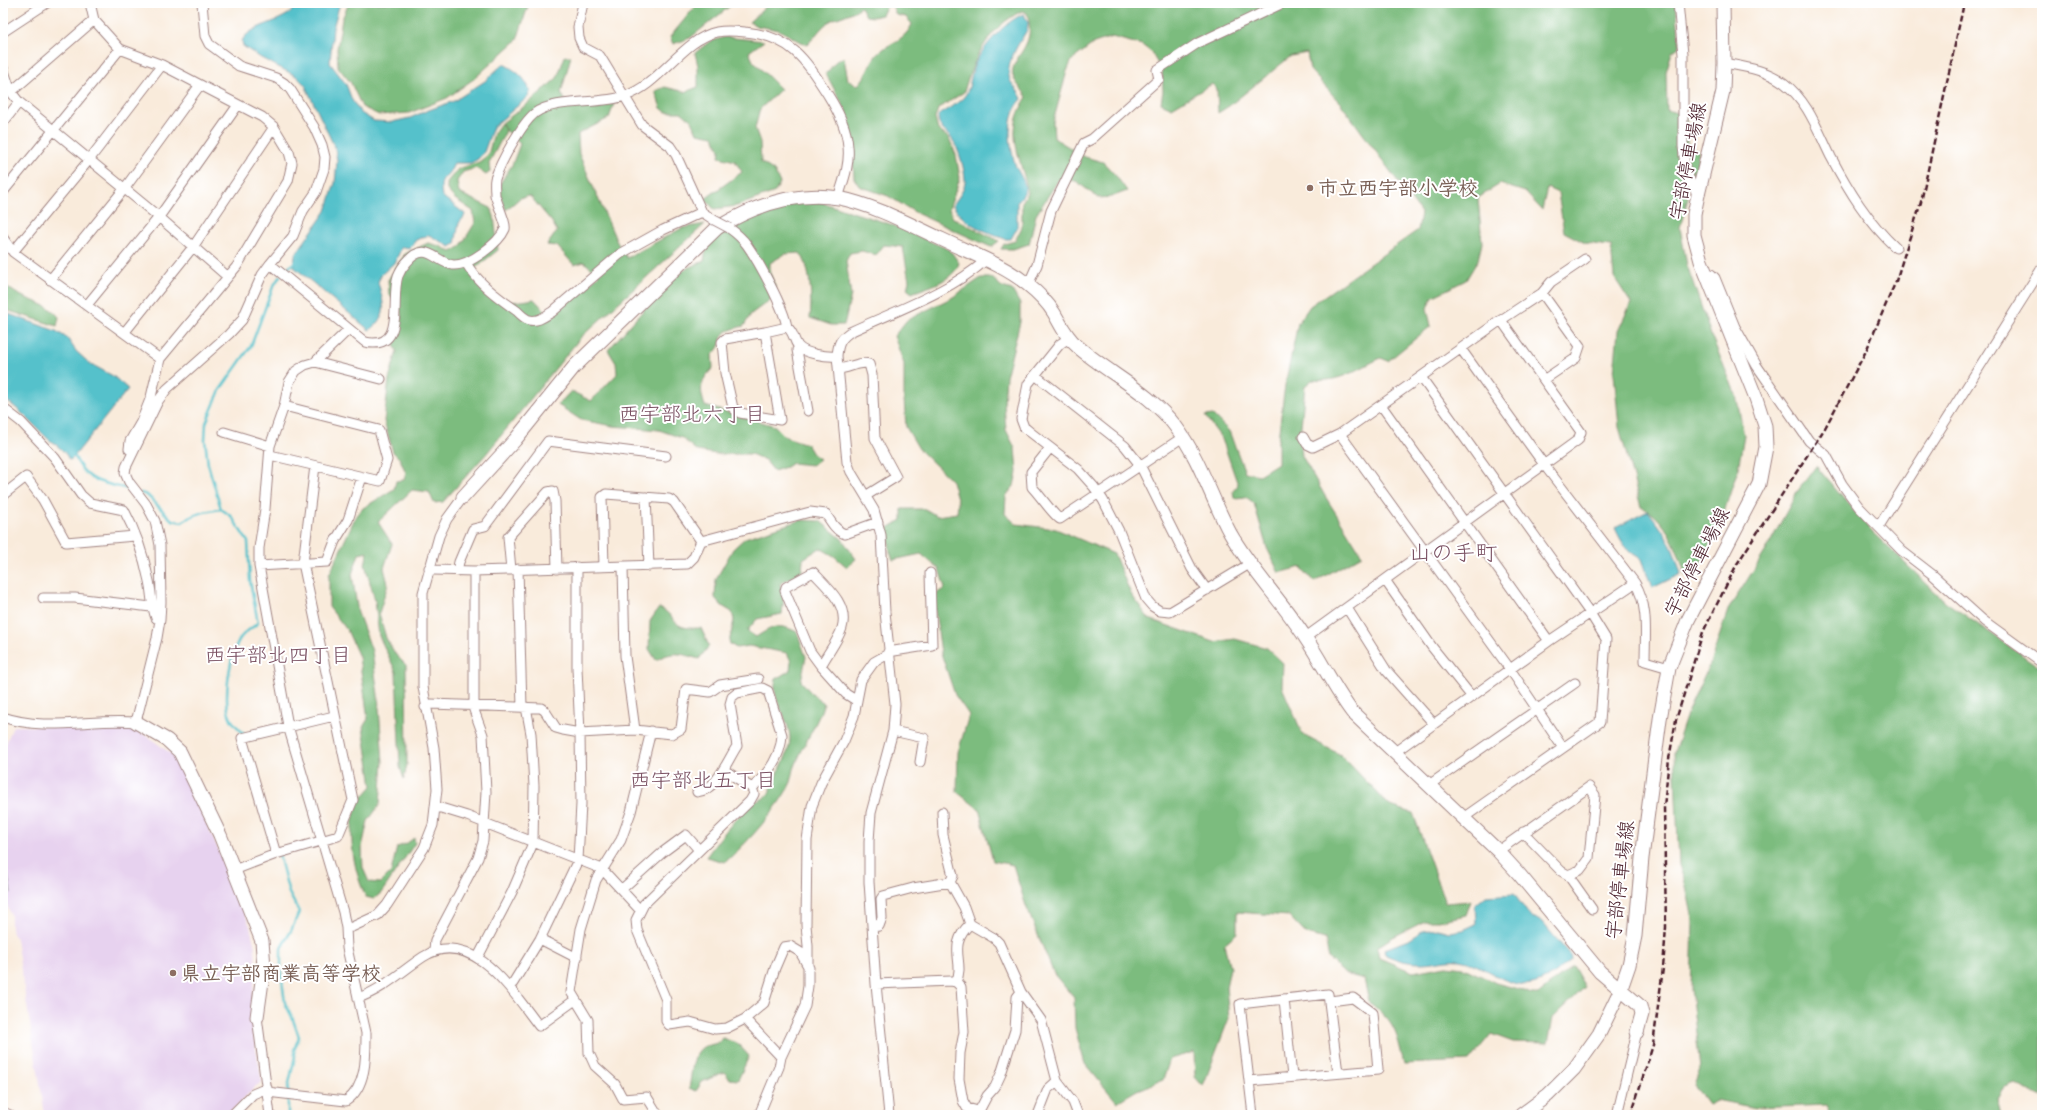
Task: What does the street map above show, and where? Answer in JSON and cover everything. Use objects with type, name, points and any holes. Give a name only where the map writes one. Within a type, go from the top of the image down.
[{"type":"street","points":[[3,32],[47,3]]},
{"type":"street","points":[[90,3],[94,20],[120,49],[162,65],[262,117],[274,127],[284,142],[292,163],[288,181],[237,266],[160,359],[151,397],[141,422],[130,441],[129,449],[133,452]]},
{"type":"street","points":[[136,722],[157,638],[161,602],[158,531],[146,504],[128,482],[125,473],[126,467],[158,401],[167,389],[242,320],[262,275],[293,236],[303,211],[316,192],[324,169],[325,157],[322,145],[314,127],[290,89],[276,78],[239,66],[209,44],[205,36],[202,3]]},
{"type":"street","points":[[583,3],[578,27],[579,38],[583,46],[600,56],[642,125],[666,143],[676,155],[702,212],[729,228],[748,246],[771,288],[786,320],[787,327],[792,331],[799,347],[804,350],[837,356]]},
{"type":"street","points":[[1028,285],[1037,265],[1051,211],[1084,143],[1092,139],[1159,79],[1157,70],[1198,44],[1283,3]]},
{"type":"street","points":[[1678,3],[1683,54],[1683,146],[1685,167],[1691,183],[1698,195]]},
{"type":"street","name":"宇部停車場線","points":[[1521,1115],[1548,1095],[1578,1064],[1599,1034],[1620,991],[1629,965],[1635,936],[1642,858],[1660,719],[1669,668],[1688,620],[1759,484],[1766,447],[1765,426],[1756,398],[1706,275],[1694,235],[1694,214],[1719,111],[1724,63],[1723,3]]},
{"type":"street","points":[[11,92],[94,20]]},
{"type":"street","points":[[270,264],[365,342],[373,344],[380,343],[390,336],[394,327],[395,292],[398,275],[412,256],[430,252],[443,262],[454,265],[466,263],[485,252],[505,229],[505,222],[498,210],[495,180],[523,124],[545,107],[606,101],[625,96],[643,87],[696,42],[710,34],[730,31],[757,33],[784,42],[797,51],[810,67],[838,111],[845,128],[848,147],[847,172],[838,198]]},
{"type":"street","points":[[3,192],[120,49]]},
{"type":"street","points":[[1724,63],[1751,68],[1771,75],[1784,83],[1799,98],[1810,113],[1857,204],[1878,231],[1896,248]]},
{"type":"street","points":[[13,252],[89,160],[162,65]]},
{"type":"street","points":[[3,68],[11,92],[19,102],[160,217],[228,276]]},
{"type":"street","points":[[50,280],[125,188],[200,85]]},
{"type":"street","points":[[3,123],[19,102]]},
{"type":"street","points":[[87,305],[160,217],[238,105]]},
{"type":"street","points":[[124,333],[193,247],[274,127]]},
{"type":"street","points":[[346,928],[352,927],[378,915],[387,905],[427,843],[434,825],[436,808],[434,748],[423,687],[422,607],[423,593],[429,568],[439,536],[447,519],[463,497],[515,440],[574,367],[717,228],[745,212],[782,200],[838,198],[863,205],[896,218],[1011,273],[1028,285],[1053,312],[1069,338],[1076,345],[1162,410],[1184,437],[1193,453],[1229,530],[1251,563],[1306,637],[1336,692],[1352,712],[1498,851],[1519,874],[1574,944],[1620,991],[1632,998],[1640,1006],[1642,1014],[1617,1115]]},
{"type":"street","points":[[466,263],[485,287],[504,302],[528,320],[539,320],[552,312],[620,254],[663,230],[702,212]]},
{"type":"street","points":[[3,238],[13,252],[160,359]]},
{"type":"street","points":[[1302,437],[1307,444],[1313,447],[1340,434],[1501,320],[1542,293],[1551,282],[1585,259]]},
{"type":"street","points":[[889,1115],[876,984],[869,882],[871,814],[893,730],[895,704],[888,653],[882,535],[867,495],[851,472],[847,462],[837,356],[838,344],[842,337],[850,332],[906,308],[974,270],[986,260]]},
{"type":"street","points":[[1879,526],[2042,268]]},
{"type":"street","points":[[1706,275],[1712,274],[1715,278],[1735,327],[1757,366],[1810,441],[1826,455],[1846,490],[1859,507],[1902,551],[1933,575],[1984,621],[2042,663]]},
{"type":"street","points":[[1542,293],[1580,346],[1576,358],[1545,379]]},
{"type":"street","points":[[1306,637],[1505,495],[1578,440],[1581,432],[1545,379],[1501,320]]},
{"type":"street","points":[[765,332],[780,420],[740,413],[733,408],[725,373],[722,342],[725,339],[787,327]]},
{"type":"street","points":[[315,362],[349,329]]},
{"type":"street","points":[[1069,338],[1060,344],[1028,384],[1021,419],[1024,427],[1078,469],[1099,493],[1119,531],[1141,589],[1152,606],[1160,612],[1170,612],[1251,563]]},
{"type":"street","points":[[799,347],[797,350],[808,411]]},
{"type":"street","points":[[1461,349],[1545,466],[1636,583],[1642,594],[1646,617],[1645,661],[1669,668]]},
{"type":"street","points":[[232,1115],[253,1094],[267,1090],[333,1101],[346,1101],[354,1096],[360,1081],[366,1058],[366,1033],[347,948],[346,928],[288,726],[259,566],[259,548],[265,509],[270,451],[284,406],[289,382],[296,371],[305,364],[315,362],[381,379]]},
{"type":"street","points":[[839,369],[849,368],[864,362],[869,364],[872,375],[875,438],[896,478],[867,495]]},
{"type":"street","points":[[1035,375],[1125,446],[1140,465],[1192,569],[1207,590]]},
{"type":"street","points":[[1421,377],[1590,612],[1606,639],[1600,722],[1463,818]]},
{"type":"street","points":[[224,432],[270,451],[315,466],[380,481],[387,460],[379,430],[284,406]]},
{"type":"street","points":[[1381,406],[1549,641]]},
{"type":"street","points":[[3,408],[20,422],[55,458],[81,495],[90,503],[124,510],[143,558],[150,584],[151,607],[156,618],[160,620]]},
{"type":"street","points":[[1340,434],[1510,669],[1562,748]]},
{"type":"street","points":[[1050,448],[1031,472],[1032,486],[1046,501],[1056,517],[1060,519],[1065,518],[1140,465],[1184,437]]},
{"type":"street","points":[[457,571],[458,562],[473,529],[485,526],[548,441],[666,456]]},
{"type":"street","points":[[234,870],[276,854],[338,836],[353,800],[334,716],[303,563],[315,466]]},
{"type":"street","points":[[3,495],[26,477],[43,500],[66,542],[135,536]]},
{"type":"street","points":[[259,566],[327,562],[335,541],[348,520],[362,477]]},
{"type":"street","points":[[478,957],[512,892],[533,843],[534,786],[531,734],[524,707],[514,570],[508,538],[548,492],[553,491],[557,569]]},
{"type":"street","points":[[604,566],[602,497],[606,494],[669,498],[674,502],[701,540]]},
{"type":"street","points":[[646,497],[649,566]]},
{"type":"street","points":[[701,540],[810,512],[826,514],[836,527],[845,534],[878,522]]},
{"type":"street","points":[[429,568],[434,570],[474,571],[687,564],[694,557],[701,540]]},
{"type":"street","points":[[509,986],[513,984],[540,940],[578,860],[581,804],[577,668],[577,567]]},
{"type":"street","points":[[623,567],[625,656],[635,730]]},
{"type":"street","points":[[434,951],[435,940],[478,858],[483,841],[486,792],[483,735],[474,710],[474,571]]},
{"type":"street","points":[[820,666],[842,629],[844,619],[838,601],[813,572],[786,587],[785,591],[810,651],[820,666],[846,694],[857,701]]},
{"type":"street","points":[[759,1115],[779,1067],[781,1057],[805,1006],[808,986],[806,925],[808,821],[812,806],[821,784],[844,741],[857,701],[861,680],[867,671],[874,662],[888,653],[932,645],[930,573]]},
{"type":"street","points":[[1385,580],[1432,647],[1472,697]]},
{"type":"street","points":[[1395,752],[1590,612],[1636,583]]},
{"type":"street","points":[[43,598],[75,598],[151,607]]},
{"type":"street","points":[[1347,608],[1386,670],[1434,724]]},
{"type":"street","points":[[426,706],[430,704],[541,708],[545,711],[556,728],[580,733],[635,730],[672,734],[681,729],[686,689],[710,692],[720,685],[758,679]]},
{"type":"street","points":[[1429,785],[1537,708],[1575,683]]},
{"type":"street","points":[[697,792],[710,787],[724,770],[726,763],[737,746],[730,704],[732,697],[737,693],[762,688],[768,691],[782,735],[782,742],[767,775],[752,788]]},
{"type":"street","points":[[276,854],[242,738],[334,716]]},
{"type":"street","points":[[3,717],[23,722],[44,724],[122,721],[136,722],[167,740],[180,752],[220,835],[262,940],[264,966],[257,1017],[270,1115]]},
{"type":"street","points":[[893,730],[924,738],[920,762]]},
{"type":"street","points":[[651,731],[631,812],[621,840],[596,880],[581,929],[571,992],[588,1020],[589,1053],[595,1066],[615,1084],[623,1099],[647,1097],[658,1115]]},
{"type":"street","points":[[724,770],[752,788],[754,794],[750,801],[640,910],[636,920],[637,930],[666,1000],[666,1021],[669,1025],[690,1022],[715,1029],[727,1028],[745,1019],[764,1003],[775,968],[784,947],[790,946],[800,952],[808,968]]},
{"type":"street","points":[[1498,851],[1588,787],[1595,795],[1589,858],[1580,870],[1568,875]]},
{"type":"street","points":[[436,808],[468,816],[483,824],[602,869],[640,910]]},
{"type":"street","points":[[942,812],[943,835],[952,876],[950,882],[964,907],[970,924],[994,938],[999,943],[1021,992],[1041,1020],[1057,1082],[1073,1102],[1078,1115]]},
{"type":"street","points":[[1524,832],[1561,871],[1568,875],[1592,909]]},
{"type":"street","points":[[622,889],[663,852],[686,835],[699,850]]},
{"type":"street","points":[[872,927],[879,926],[882,918],[881,899],[883,896],[913,888],[950,882]]},
{"type":"street","points":[[956,982],[959,976],[957,944],[970,924]]},
{"type":"street","points":[[540,940],[577,958]]},
{"type":"street","points":[[358,998],[404,972],[434,951],[445,949],[459,950],[478,957],[509,986],[539,1026],[575,1000]]},
{"type":"street","points":[[876,984],[928,980],[956,982]]},
{"type":"street","points":[[956,982],[962,991],[964,1014],[964,1032],[960,1053],[959,1079],[963,1101],[967,1108],[977,1113],[996,1087],[1015,1030],[1017,997],[1021,992]]},
{"type":"street","points":[[1253,1115],[1240,1004],[1328,994],[1338,1073]]},
{"type":"street","points":[[1284,998],[1292,1077]]},
{"type":"street","points":[[1249,1081],[1378,1070],[1373,1013],[1353,998],[1330,1001]]},
{"type":"street","points":[[745,1019],[781,1057]]},
{"type":"street","points":[[1038,1115],[1048,1089],[1057,1082]]},
{"type":"street","points":[[3,1112],[10,1115]]},
{"type":"shaded area","points":[[13,726],[110,727],[130,729],[147,736],[177,758],[224,862],[250,926],[255,948],[256,967],[251,1011],[253,1033],[262,1082],[233,1109],[224,1115],[45,1115],[16,939],[11,929],[11,915],[5,900],[3,886],[3,751]]},
{"type":"green space","points":[[349,3],[529,3],[517,40],[475,78],[447,98],[409,113],[379,115],[362,107],[351,83],[338,67],[337,49],[342,19]]},
{"type":"green space","points":[[698,3],[734,3],[690,38],[673,44],[670,37]]},
{"type":"green space","points":[[770,3],[1676,3],[1680,46],[1672,52],[1666,72],[1667,110],[1686,116],[1687,143],[1699,152],[1695,174],[1685,177],[1688,198],[1680,228],[1687,265],[1711,335],[1736,395],[1744,435],[1738,469],[1722,518],[1698,569],[1686,576],[1675,546],[1665,527],[1650,512],[1641,507],[1619,427],[1614,373],[1618,331],[1631,303],[1614,277],[1611,246],[1585,243],[1564,232],[1558,193],[1547,188],[1542,210],[1525,192],[1500,184],[1478,198],[1482,243],[1478,260],[1466,280],[1432,297],[1427,308],[1431,326],[1388,361],[1381,358],[1340,377],[1312,380],[1305,386],[1300,436],[1302,456],[1362,555],[1314,582],[1301,567],[1279,573],[1267,548],[1254,503],[1246,497],[1234,498],[1233,491],[1238,485],[1222,439],[1205,416],[1213,415],[1229,431],[1245,472],[1259,475],[1278,463],[1278,439],[1285,385],[1298,323],[1310,306],[1418,230],[1421,213],[1341,104],[1310,70],[1307,53],[1291,56],[1229,106],[1218,113],[1217,89],[1212,84],[1172,108],[1161,103],[1163,91],[1162,71],[1151,52],[1142,45],[1112,37],[1094,43],[1072,60],[1067,71],[1053,122],[1054,138],[1085,157],[1103,162],[1117,177],[1127,191],[1111,197],[1098,198],[1076,181],[1059,179],[1036,215],[1029,244],[1013,249],[1001,249],[1004,244],[1015,241],[1022,227],[1022,202],[1028,193],[1018,155],[1015,133],[1016,122],[1020,110],[1027,97],[1013,76],[1013,68],[1029,36],[1027,13],[1022,11],[1010,18],[992,35],[984,45],[972,68],[964,92],[938,109],[935,118],[938,130],[949,138],[956,155],[960,178],[949,209],[953,218],[999,241],[991,247],[918,214],[888,196],[859,186],[854,178],[852,144],[846,111],[826,74],[837,60],[844,58],[848,80],[857,86],[879,52],[899,39],[909,30],[912,24],[906,17],[896,15],[892,5],[886,7],[882,15],[873,17],[866,16],[861,7],[828,22],[807,45],[779,30],[757,26],[749,22]]},
{"type":"green space","points":[[725,37],[764,41],[749,52],[753,61],[781,89],[760,109],[755,128],[760,142],[761,162],[774,171],[780,183],[775,192],[737,206],[714,209],[705,199],[742,172],[735,161],[719,157],[720,150],[713,136],[697,133],[692,121],[681,112],[666,112],[661,108],[655,91],[665,87],[685,92],[698,87],[698,66],[695,53],[709,42]]},
{"type":"green space","points":[[565,56],[571,56],[561,93],[569,108],[614,104],[609,118],[578,134],[579,154],[617,242],[627,258],[682,228],[705,224],[581,337],[487,453],[443,502],[434,503],[429,492],[412,490],[378,522],[392,544],[384,568],[388,584],[379,613],[386,638],[396,655],[406,665],[407,764],[404,779],[400,767],[396,672],[379,636],[375,601],[365,564],[368,552],[359,554],[352,574],[358,613],[372,651],[378,695],[383,762],[380,804],[368,821],[362,847],[363,868],[369,882],[380,883],[391,872],[397,847],[406,844],[414,838],[415,843],[382,892],[374,899],[366,897],[362,888],[353,855],[352,844],[353,822],[356,808],[372,786],[363,727],[368,719],[359,657],[347,630],[329,607],[329,575],[355,518],[363,508],[394,489],[396,481],[404,480],[406,473],[400,459],[393,452],[384,421],[389,379],[397,351],[392,341],[402,320],[400,306],[389,294],[388,280],[405,254],[428,243],[440,246],[451,252],[460,247],[475,223],[473,211],[455,199],[447,190],[447,182],[458,169],[479,162],[488,155],[494,133],[501,123],[506,131],[489,163],[490,172],[486,175],[476,168],[463,172],[457,181],[459,193],[491,208],[494,216],[498,250],[474,269],[477,280],[482,289],[495,299],[504,301],[513,302],[534,299],[551,317],[599,275],[584,262],[574,265],[557,246],[547,245],[557,231],[552,222],[530,196],[520,198],[506,210],[499,192],[501,182],[512,165],[520,144],[507,131],[502,123],[526,105],[557,78]]},
{"type":"green space","points":[[795,202],[820,202],[890,224],[950,250],[959,263],[952,274],[946,279],[912,293],[907,289],[909,281],[903,247],[884,245],[876,255],[862,251],[850,253],[846,261],[851,295],[844,325],[831,325],[810,318],[811,293],[809,275],[804,259],[800,253],[785,254],[770,263],[770,273],[776,289],[770,300],[751,314],[744,326],[723,334],[720,345],[712,355],[713,368],[703,381],[701,390],[703,400],[705,406],[775,426],[786,437],[807,444],[813,454],[820,459],[812,465],[792,463],[786,467],[774,471],[765,460],[751,454],[716,454],[697,451],[682,438],[659,430],[613,426],[581,420],[558,405],[571,391],[591,401],[617,374],[616,363],[608,350],[648,305],[685,269],[704,261],[707,248],[715,238],[727,228],[755,214]]},
{"type":"green space","points":[[981,278],[992,278],[1002,287],[1012,290],[1020,304],[1020,322],[1006,377],[1004,403],[1006,430],[1015,448],[1017,472],[1014,486],[1006,496],[1005,514],[1016,524],[1056,529],[1114,554],[1131,594],[1149,619],[1214,642],[1235,639],[1267,648],[1283,663],[1282,687],[1303,735],[1341,755],[1390,806],[1413,813],[1445,903],[1471,901],[1466,915],[1438,921],[1425,921],[1393,937],[1377,947],[1379,958],[1413,972],[1446,966],[1464,968],[1496,983],[1531,994],[1538,994],[1573,966],[1585,987],[1553,1018],[1548,1043],[1513,1042],[1491,1034],[1469,1061],[1404,1064],[1394,1029],[1385,1016],[1369,1002],[1364,979],[1345,974],[1329,959],[1325,939],[1306,934],[1289,916],[1237,912],[1237,933],[1224,944],[1230,968],[1226,987],[1229,1018],[1203,1086],[1195,1077],[1194,1052],[1170,1059],[1163,1080],[1137,1090],[1117,1102],[1085,1064],[1075,1028],[1074,998],[1054,974],[1026,906],[1013,865],[993,861],[979,809],[957,792],[958,752],[969,715],[955,695],[941,653],[933,596],[945,588],[939,569],[921,554],[893,560],[890,552],[888,528],[902,520],[902,509],[925,509],[937,516],[957,513],[958,502],[952,481],[919,449],[906,427],[904,364],[894,336],[907,320],[953,297]]},
{"type":"green space","points":[[3,282],[16,293],[40,303],[54,311],[59,317],[57,326],[3,309]]},
{"type":"green space","points":[[1816,466],[1871,531],[1946,602],[2042,669],[2042,1097],[2015,1084],[2003,1089],[1997,1099],[2001,1115],[1830,1115],[1826,1105],[1756,1108],[1716,1100],[1708,1104],[1694,1085],[1700,1068],[1691,989],[1693,920],[1686,886],[1679,865],[1674,753],[1688,711],[1711,661],[1728,610],[1765,552],[1797,492]]},
{"type":"green space","points":[[801,520],[820,521],[842,539],[856,559],[847,567],[834,556],[820,548],[803,559],[802,571],[780,584],[784,597],[782,614],[757,619],[747,631],[756,637],[767,630],[776,627],[785,627],[797,632],[806,657],[801,681],[813,695],[824,703],[818,719],[799,756],[794,768],[791,782],[786,791],[762,825],[725,862],[706,857],[739,816],[752,804],[766,797],[788,750],[790,738],[789,730],[778,701],[775,686],[776,679],[790,670],[791,661],[787,653],[749,646],[736,648],[729,643],[734,620],[732,612],[722,606],[715,598],[716,579],[733,549],[745,538]]},
{"type":"green space","points":[[659,608],[669,614],[676,623],[681,626],[701,628],[709,646],[699,659],[682,654],[673,654],[656,660],[649,649],[650,621]]},
{"type":"green space","points":[[3,851],[11,893],[3,883]]},
{"type":"green space","points":[[723,1038],[738,1044],[749,1056],[738,1080],[730,1079],[724,1072],[702,1082],[696,1091],[689,1088],[696,1055],[703,1047],[719,1042]]},
{"type":"water","points":[[298,3],[340,3],[333,28],[330,63],[346,84],[352,100],[361,113],[374,121],[392,122],[410,118],[454,101],[485,81],[503,64],[520,74],[530,91],[528,97],[493,127],[484,152],[478,159],[471,163],[454,163],[452,169],[442,180],[442,196],[465,214],[459,223],[455,244],[450,247],[429,235],[416,240],[410,248],[402,247],[395,262],[381,275],[378,282],[383,302],[382,315],[376,325],[369,330],[294,267],[295,255],[326,211],[335,183],[337,161],[335,148],[305,85],[296,76],[261,58],[243,46],[242,41],[246,35],[261,26],[287,15],[294,10]]},
{"type":"water","points":[[1024,14],[1028,23],[1027,30],[1011,60],[1009,74],[1011,82],[1022,99],[1013,114],[1010,141],[1016,167],[1024,181],[1025,191],[1017,202],[1017,228],[1011,239],[1005,239],[983,230],[969,222],[957,212],[953,205],[963,189],[965,183],[964,173],[957,147],[939,124],[938,116],[966,95],[977,59],[988,44],[1010,22]]},
{"type":"water","points":[[3,312],[56,331],[67,338],[76,351],[89,363],[113,376],[128,389],[72,459],[69,460],[62,450],[45,436],[20,411],[3,398]]},
{"type":"water","points":[[1648,511],[1668,540],[1681,574],[1652,588],[1642,559],[1632,553],[1620,538],[1615,528]]},
{"type":"water","points":[[1514,894],[1530,916],[1542,922],[1570,955],[1571,960],[1543,980],[1532,984],[1523,985],[1506,980],[1481,967],[1464,961],[1442,960],[1416,963],[1403,961],[1386,955],[1385,949],[1408,940],[1422,931],[1437,929],[1449,932],[1463,930],[1476,924],[1475,905],[1486,896]]},
{"type":"waterway","points":[[283,272],[296,261]]},
{"type":"waterway","points":[[245,735],[231,719],[228,711],[227,690],[228,677],[237,644],[241,637],[258,623],[250,581],[248,542],[231,516],[221,509],[208,464],[205,440],[206,423],[220,390],[251,346],[273,287],[280,276]]},
{"type":"waterway","points":[[74,455],[79,465],[85,472],[97,481],[131,490]]},
{"type":"waterway","points":[[141,493],[147,495],[172,520],[182,522],[196,514],[221,509]]},
{"type":"waterway","points":[[279,855],[289,893],[299,912],[291,931],[281,948],[281,973],[285,1003],[299,1037],[294,1050],[295,1056],[288,1088],[288,1115]]},
{"type":"railway","points":[[1631,1115],[1653,1045],[1663,968],[1666,927],[1664,807],[1669,759],[1676,720],[1703,632],[1737,564],[1825,428],[1866,351],[1896,281],[1921,202],[1964,3]]},
{"type":"place","name":"市立西宇部小学校","points":[[1310,188]]},
{"type":"place","name":"県立宇部商業高等学校","points":[[173,973]]},
{"type":"district","name":"西宇部北六丁目","points":[[692,414]]},
{"type":"district","name":"山の手町","points":[[1453,553]]},
{"type":"district","name":"西宇部北四丁目","points":[[278,655]]},
{"type":"district","name":"西宇部北五丁目","points":[[703,780]]}]
